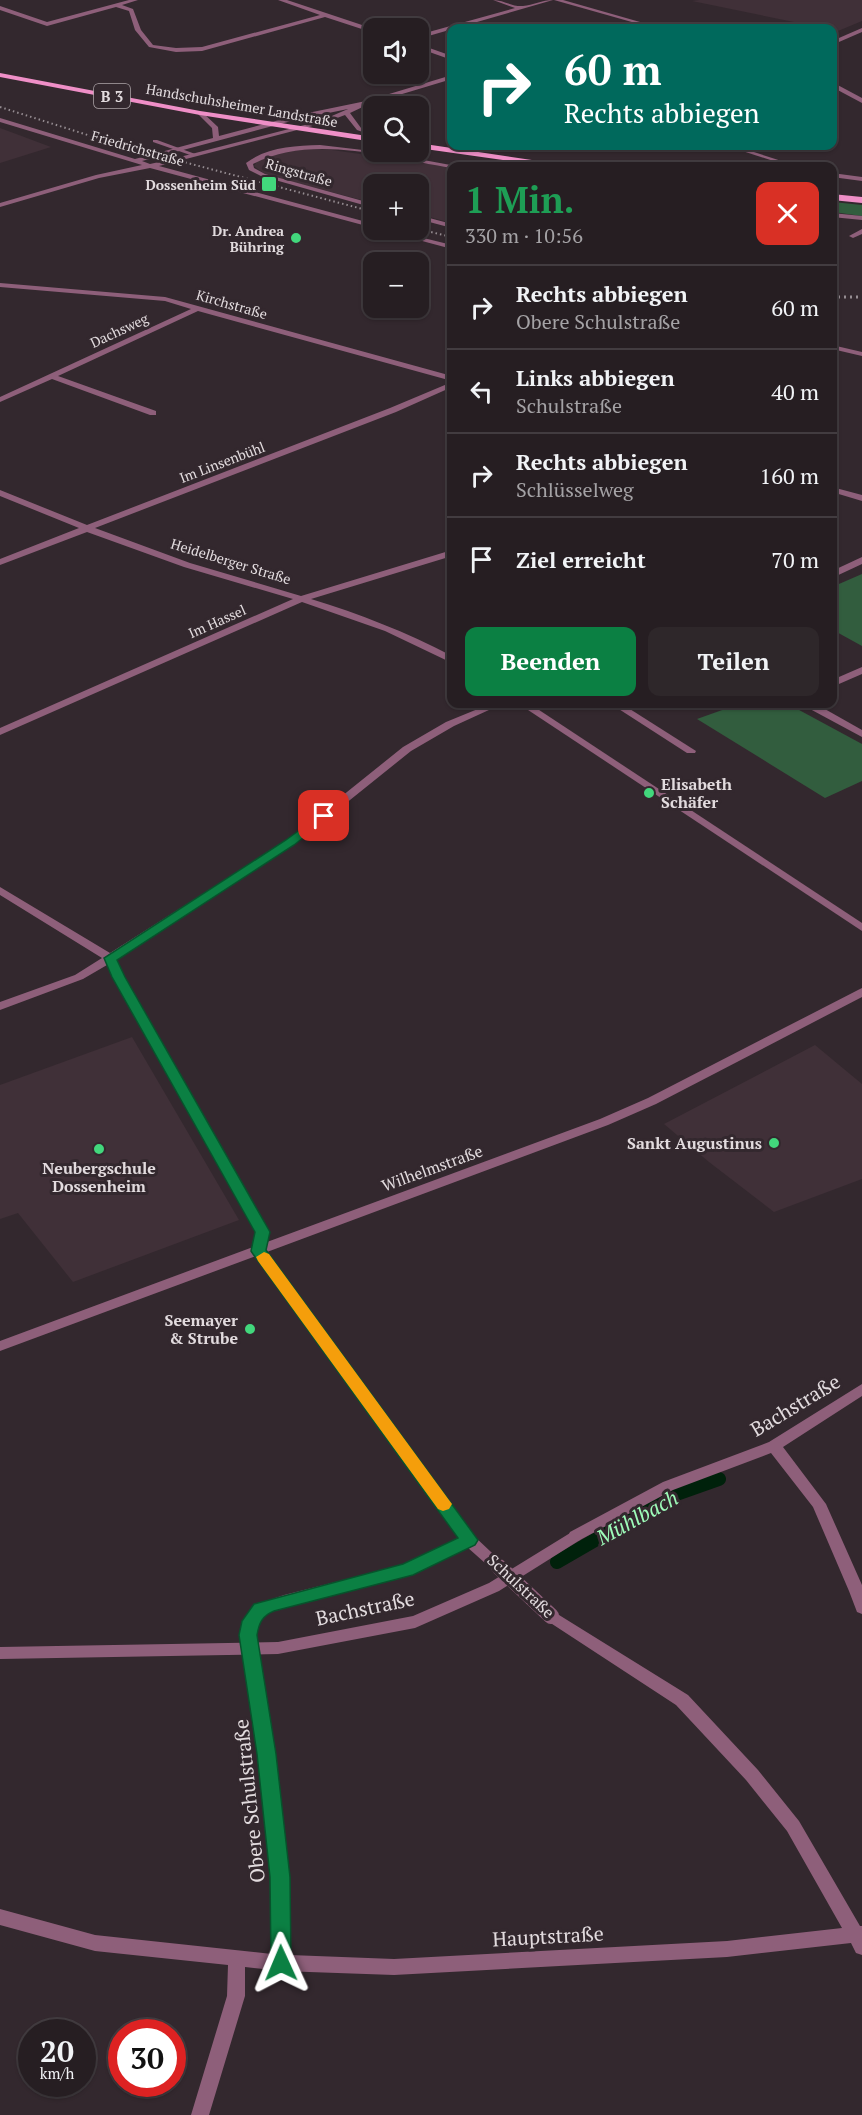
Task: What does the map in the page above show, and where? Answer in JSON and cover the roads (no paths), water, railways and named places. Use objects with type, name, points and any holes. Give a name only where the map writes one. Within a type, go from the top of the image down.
[{"type":"main road","name":"Handschuhsheimer Landstraße","points":[[0,75],[201,113],[363,138]]},
{"type":"main road","points":[[429,146],[447,149]]},
{"type":"main road","points":[[453,150],[533,162]]},
{"type":"main road","points":[[837,198],[862,200]]},
{"type":"street","points":[[0,8],[47,24],[135,0]]},
{"type":"street","points":[[281,0],[363,28]]},
{"type":"street","points":[[496,0],[521,8]]},
{"type":"street","points":[[464,24],[550,0]]},
{"type":"street","points":[[557,0],[644,24]]},
{"type":"street","points":[[116,5],[131,10],[138,30],[151,46],[176,50],[202,49],[323,16]]},
{"type":"street","points":[[429,34],[447,29]]},
{"type":"street","points":[[837,41],[862,30]]},
{"type":"street","points":[[846,37],[862,40]]},
{"type":"street","points":[[429,50],[447,56]]},
{"type":"street","points":[[390,96],[447,79]]},
{"type":"street","points":[[837,87],[862,101]]},
{"type":"street","points":[[98,176],[134,161],[178,149],[270,124],[363,104]]},
{"type":"street","points":[[0,205],[98,176],[152,166],[298,129],[347,113],[363,105]]},
{"type":"street","points":[[201,113],[215,127],[216,139]]},
{"type":"street","points":[[347,113],[359,129],[363,130]]},
{"type":"street","name":"Friedrichstraße","points":[[0,120],[134,161],[363,223]]},
{"type":"street","points":[[155,141],[195,155]]},
{"type":"street","name":"Ringstraße","points":[[363,203],[263,176],[251,169],[249,163],[271,153],[316,147],[360,151],[447,165]]},
{"type":"street","points":[[743,150],[781,162]]},
{"type":"street","points":[[837,176],[862,179]]},
{"type":"street","points":[[837,216],[862,218]]},
{"type":"street","points":[[429,220],[447,225]]},
{"type":"street","points":[[853,236],[862,231]]},
{"type":"street","points":[[423,240],[447,247]]},
{"type":"street","name":"Kirchstraße","points":[[0,285],[145,295],[447,378]]},
{"type":"street","name":"Dachsweg","points":[[0,400],[198,308]]},
{"type":"street","points":[[837,348],[862,354]]},
{"type":"street","points":[[51,376],[153,413]]},
{"type":"street","name":"Im Linsenbühl","points":[[0,562],[393,410],[447,386]]},
{"type":"street","points":[[837,490],[862,498]]},
{"type":"street","name":"Heidelberger Straße","points":[[0,493],[185,565],[357,615],[417,640],[447,657]]},
{"type":"street","name":"Im Hassel","points":[[0,732],[303,598],[447,555]]},
{"type":"street","points":[[837,572],[862,560]]},
{"type":"street","points":[[837,680],[862,670]]},
{"type":"street","points":[[0,1006],[79,977],[290,843],[407,748],[450,724],[488,708]]},
{"type":"street","points":[[530,708],[862,928]]},
{"type":"street","points":[[622,708],[691,751]]},
{"type":"street","points":[[815,708],[862,734]]},
{"type":"street","points":[[0,890],[110,958],[118,977],[262,1232],[259,1251]]},
{"type":"street","name":"Wilhelmstraße","points":[[0,1346],[634,1109],[862,992]]},
{"type":"street","name":"Schulstraße","points":[[259,1251],[469,1540],[551,1616],[682,1701],[752,1775],[793,1827],[860,1939]]},
{"type":"street","name":"Bachstraße","points":[[0,1653],[278,1647],[415,1622],[494,1587],[574,1536],[668,1486],[774,1446],[862,1389]]},
{"type":"street","points":[[774,1446],[819,1504],[860,1590],[862,1608]]},
{"type":"street","name":"Obere Schulstraße","points":[[281,1963],[280,1877],[267,1754],[248,1635],[250,1621],[260,1609],[407,1570],[469,1540]]},
{"type":"street","name":"Hauptstraße","points":[[0,1917],[95,1942],[281,1963],[394,1967],[727,1949],[860,1939]]},
{"type":"street","points":[[200,2115],[236,1996],[237,1957]]},
{"type":"waterway","name":"Mühlbach","points":[[557,1562],[671,1496],[719,1479]]},
{"type":"railway","points":[[0,107],[119,145],[363,209]]},
{"type":"railway","points":[[429,232],[447,236]]},
{"type":"railway","points":[[837,297],[862,297]]},
{"type":"place","name":"Dossenheim Süd","points":[[269,184]]},
{"type":"place","name":"Dr. Andrea Bühring","points":[[296,238]]},
{"type":"place","name":"Elisabeth Schäfer","points":[[649,793]]},
{"type":"place","name":"Sankt Augustinus","points":[[774,1143]]},
{"type":"place","name":"Neubergschule Dossenheim","points":[[99,1149]]},
{"type":"place","name":"Seemayer & Strube","points":[[250,1329]]}]
